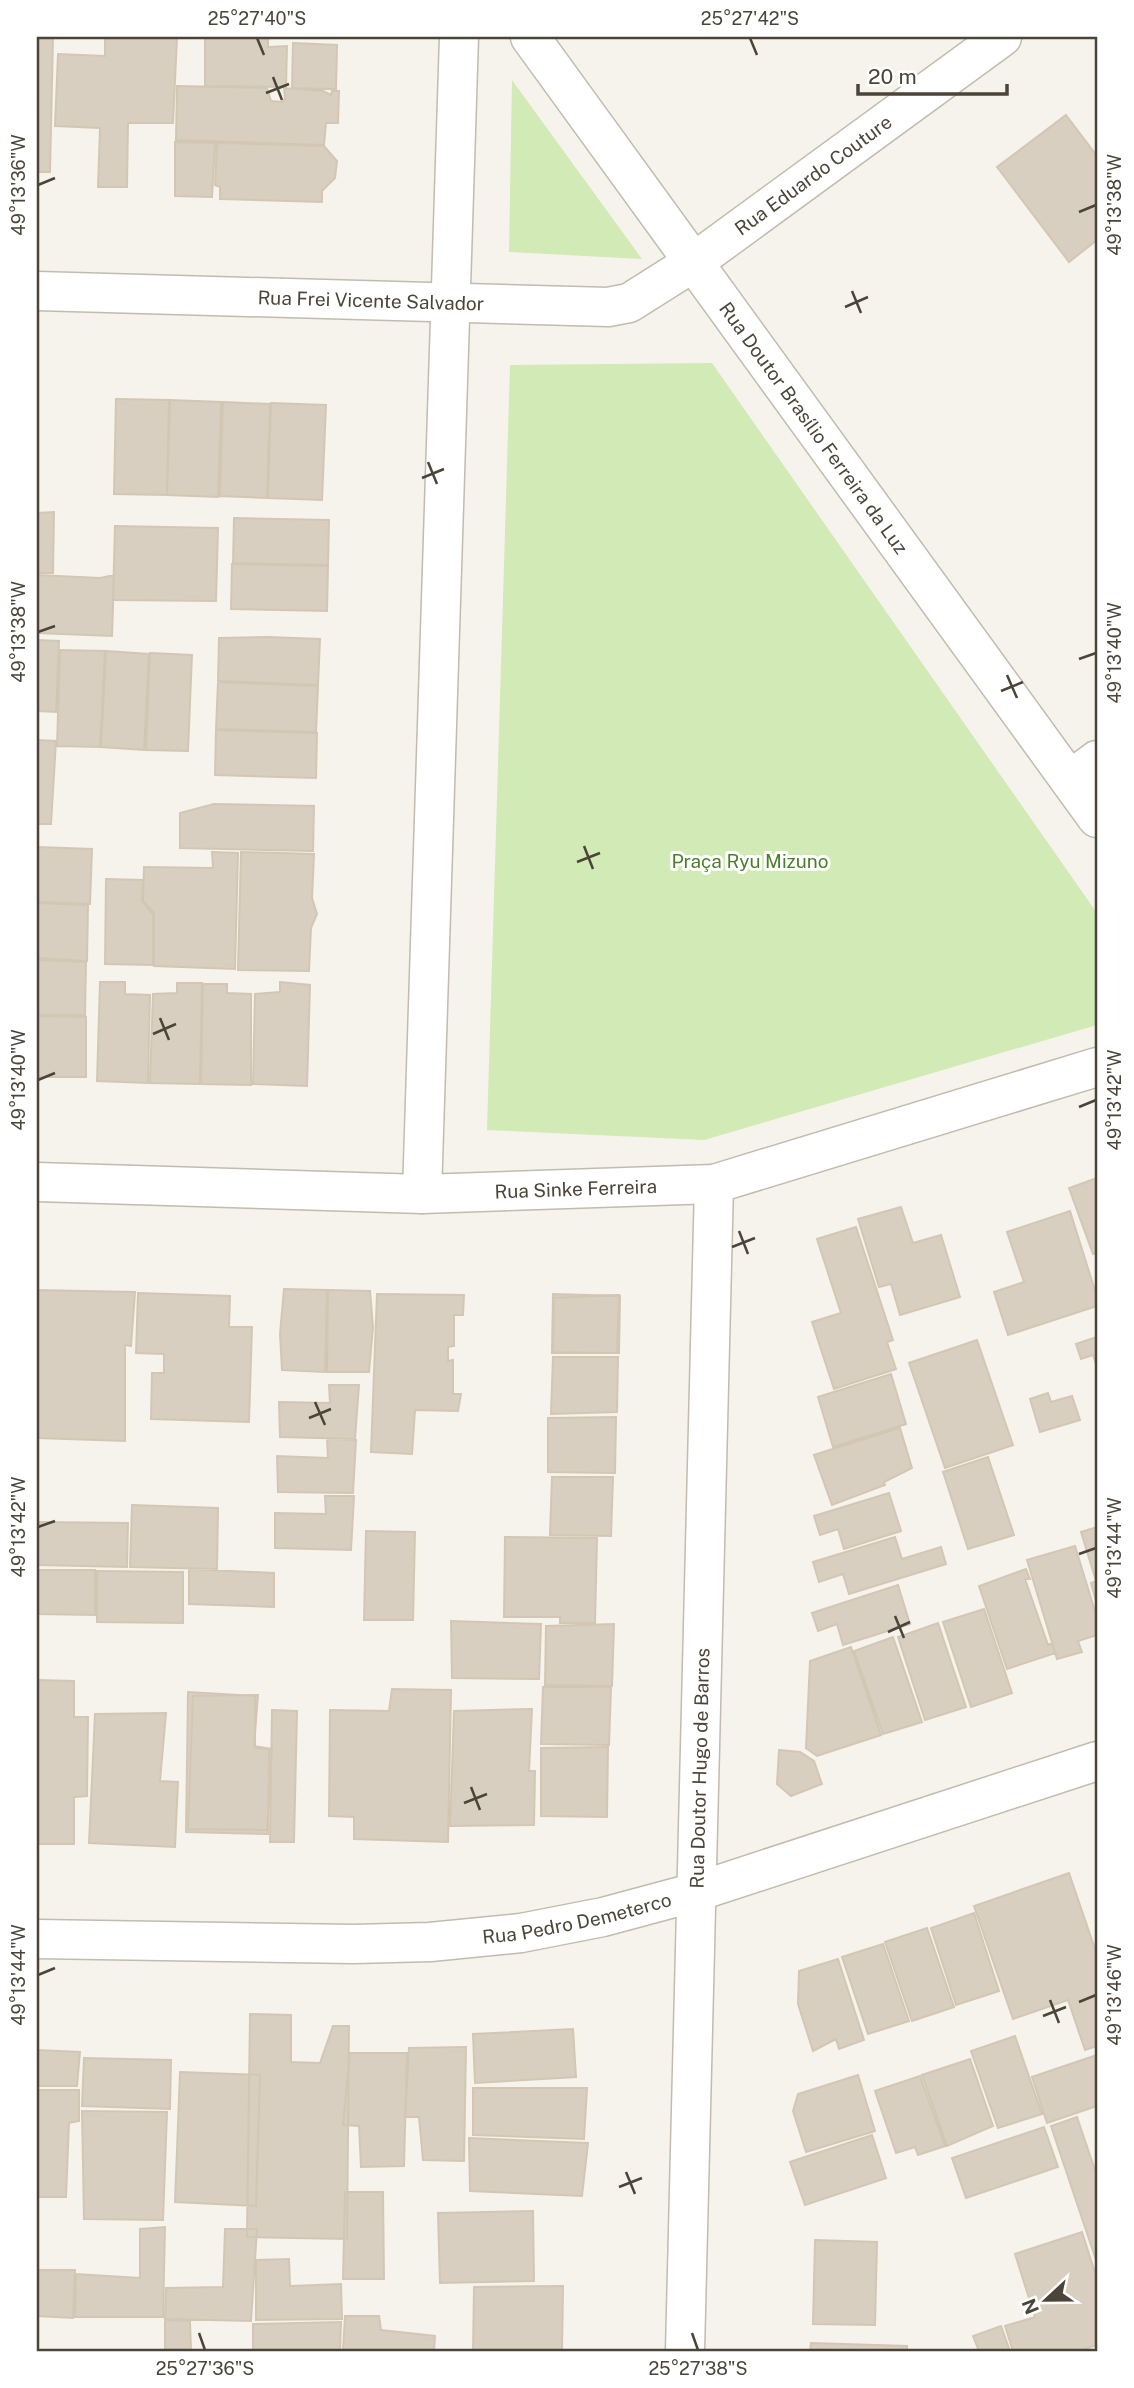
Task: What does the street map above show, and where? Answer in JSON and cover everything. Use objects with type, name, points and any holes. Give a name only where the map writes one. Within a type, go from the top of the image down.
[{"type":"street","points":[[422,1194],[459,37]]},
{"type":"street","name":"Rua Doutor Brasílio Ferreira da Luz","points":[[530,37],[694,262],[1083,770],[1097,818]]},
{"type":"street","name":"Rua Eduardo Couture","points":[[694,262],[1002,37]]},
{"type":"street","name":"Rua Frei Vicente Salvador","points":[[37,291],[608,307],[629,303],[694,262]]},
{"type":"street","name":"Rua Sinke Ferreira","points":[[37,1182],[422,1194],[714,1184],[1097,1067]]},
{"type":"street","name":"Rua Doutor Hugo de Barros","points":[[685,2351],[714,1184]]},
{"type":"street","name":"Rua Pedro Demeterco","points":[[37,1939],[354,1944],[430,1942],[521,1933],[603,1917],[696,1892],[1097,1761]]},
{"type":"green space","points":[[512,80],[642,259],[509,252]]},
{"type":"green space","name":"Praça Ryu Mizuno","points":[[712,363],[1097,913],[1097,1025],[704,1140],[487,1130],[510,365]]},
{"type":"building","points":[[37,37],[53,37],[50,172],[37,172]]},
{"type":"building","points":[[105,37],[177,38],[173,123],[128,123],[127,187],[98,187],[100,128],[55,126],[58,54],[105,56]]},
{"type":"building","points":[[205,37],[286,37],[268,38],[268,47],[287,46],[286,87],[205,86]]},
{"type":"building","points":[[293,43],[337,45],[336,89],[292,88]]},
{"type":"building","points":[[177,86],[267,88],[271,101],[282,102],[285,99],[284,88],[323,91],[331,95],[332,91],[339,91],[338,123],[326,123],[324,145],[176,140]]},
{"type":"building","points":[[1066,115],[1097,156],[1097,240],[1069,262],[997,167]]},
{"type":"building","points":[[175,142],[215,143],[212,197],[175,196]]},
{"type":"building","points":[[217,143],[324,146],[337,161],[335,178],[322,191],[322,202],[220,199],[220,187],[215,185]]},
{"type":"building","points":[[116,399],[169,400],[167,495],[114,494]]},
{"type":"building","points":[[170,400],[221,402],[218,497],[167,495]]},
{"type":"building","points":[[223,402],[270,404],[267,498],[220,496]]},
{"type":"building","points":[[271,403],[326,405],[322,500],[268,498]]},
{"type":"building","points":[[54,512],[53,573],[37,573],[37,513]]},
{"type":"building","points":[[234,518],[329,520],[328,565],[233,563]]},
{"type":"building","points":[[115,526],[218,528],[216,601],[113,600]]},
{"type":"building","points":[[232,564],[328,566],[327,611],[231,609]]},
{"type":"building","points":[[37,575],[100,578],[114,575],[112,636],[37,633]]},
{"type":"building","points":[[219,638],[320,639],[318,685],[218,681]]},
{"type":"building","points":[[37,640],[59,641],[56,712],[37,711]]},
{"type":"building","points":[[60,650],[105,651],[100,747],[57,746]]},
{"type":"building","points":[[106,651],[149,654],[144,750],[101,747]]},
{"type":"building","points":[[150,653],[192,655],[188,751],[146,750]]},
{"type":"building","points":[[218,682],[318,686],[316,732],[216,729]]},
{"type":"building","points":[[216,730],[317,733],[316,778],[215,775]]},
{"type":"building","points":[[37,740],[56,741],[51,824],[37,824]]},
{"type":"building","points":[[214,804],[314,806],[313,851],[180,848],[180,813]]},
{"type":"building","points":[[37,847],[92,849],[90,904],[37,902]]},
{"type":"building","points":[[212,852],[238,853],[235,969],[154,966],[154,913],[143,901],[144,867],[213,868]]},
{"type":"building","points":[[241,852],[314,854],[312,898],[317,914],[311,928],[309,971],[238,970]]},
{"type":"building","points":[[106,879],[143,880],[142,901],[153,915],[153,965],[105,964]]},
{"type":"building","points":[[37,903],[88,905],[87,961],[37,958]]},
{"type":"building","points":[[37,960],[86,962],[85,1015],[37,1015]]},
{"type":"building","points":[[100,982],[125,982],[125,994],[150,995],[148,1083],[97,1081]]},
{"type":"building","points":[[280,982],[310,985],[307,1086],[253,1084],[255,994],[280,992]]},
{"type":"building","points":[[177,983],[202,983],[200,1084],[150,1083],[153,994],[177,993]]},
{"type":"building","points":[[203,984],[227,984],[227,993],[251,994],[251,1085],[201,1084]]},
{"type":"building","points":[[37,1016],[86,1017],[86,1077],[37,1077]]},
{"type":"building","points":[[1097,1178],[1097,1253],[1093,1254],[1069,1188]]},
{"type":"building","points":[[901,1207],[913,1243],[941,1235],[960,1297],[900,1315],[891,1284],[879,1287],[858,1219]]},
{"type":"building","points":[[1070,1211],[1097,1297],[1097,1306],[1008,1335],[994,1292],[1024,1282],[1007,1232]]},
{"type":"building","points":[[856,1227],[893,1340],[887,1342],[896,1369],[834,1389],[812,1322],[841,1313],[817,1239]]},
{"type":"building","points":[[284,1289],[327,1290],[325,1372],[282,1370],[280,1334]]},
{"type":"building","points":[[37,1290],[135,1292],[131,1346],[125,1345],[125,1441],[37,1438]]},
{"type":"building","points":[[328,1290],[370,1291],[373,1327],[369,1372],[327,1372]]},
{"type":"building","points":[[138,1293],[230,1296],[229,1327],[252,1327],[249,1422],[151,1419],[152,1373],[164,1373],[164,1354],[136,1353]]},
{"type":"building","points":[[377,1294],[464,1295],[463,1315],[454,1315],[454,1346],[448,1347],[448,1361],[453,1360],[453,1394],[461,1394],[458,1411],[415,1410],[412,1454],[371,1452]]},
{"type":"building","points":[[553,1294],[620,1296],[619,1353],[552,1353]]},
{"type":"building","points":[[619,1295],[617,1353],[553,1352],[554,1298]]},
{"type":"building","points":[[1097,1337],[1097,1367],[1093,1355],[1081,1359],[1076,1344]]},
{"type":"building","points":[[977,1340],[1013,1445],[945,1468],[909,1363]]},
{"type":"building","points":[[553,1357],[618,1357],[617,1412],[551,1414]]},
{"type":"building","points":[[891,1374],[906,1424],[833,1447],[818,1397]]},
{"type":"building","points":[[329,1385],[359,1385],[355,1439],[280,1437],[279,1402],[330,1403]]},
{"type":"building","points":[[1048,1393],[1051,1402],[1072,1396],[1080,1420],[1040,1432],[1030,1399]]},
{"type":"building","points":[[616,1417],[615,1473],[548,1472],[548,1418]]},
{"type":"building","points":[[900,1428],[912,1468],[884,1482],[885,1485],[832,1505],[814,1455]]},
{"type":"building","points":[[327,1439],[356,1440],[353,1493],[278,1492],[277,1456],[328,1458]]},
{"type":"building","points":[[988,1457],[1014,1535],[968,1549],[943,1472]]},
{"type":"building","points":[[552,1477],[613,1477],[611,1536],[550,1535]]},
{"type":"building","points":[[889,1493],[901,1531],[844,1549],[838,1529],[820,1535],[814,1516]]},
{"type":"building","points":[[325,1496],[354,1496],[351,1550],[275,1548],[275,1513],[326,1514]]},
{"type":"building","points":[[132,1505],[218,1508],[217,1569],[130,1567]]},
{"type":"building","points":[[37,1522],[128,1523],[127,1567],[37,1565]]},
{"type":"building","points":[[1097,1527],[1097,1605],[1091,1583],[1096,1581],[1081,1532]]},
{"type":"building","points":[[366,1531],[415,1532],[413,1620],[364,1620]]},
{"type":"building","points":[[505,1537],[597,1538],[595,1623],[560,1623],[560,1617],[504,1617]]},
{"type":"building","points":[[895,1537],[902,1559],[941,1547],[946,1564],[849,1594],[843,1574],[819,1582],[813,1562]]},
{"type":"building","points":[[1075,1546],[1097,1618],[1097,1635],[1078,1641],[1082,1652],[1057,1659],[1027,1560]]},
{"type":"building","points":[[189,1569],[274,1573],[274,1607],[189,1604]]},
{"type":"building","points":[[1026,1569],[1030,1579],[1025,1579],[1048,1645],[1052,1643],[1055,1653],[1007,1669],[979,1586]]},
{"type":"building","points":[[37,1570],[95,1570],[95,1615],[37,1614]]},
{"type":"building","points":[[97,1571],[183,1572],[183,1623],[97,1622]]},
{"type":"building","points":[[898,1585],[910,1624],[843,1645],[837,1624],[818,1631],[812,1613]]},
{"type":"building","points":[[984,1609],[1012,1693],[971,1707],[943,1622]]},
{"type":"building","points":[[451,1621],[541,1624],[539,1679],[452,1678]]},
{"type":"building","points":[[938,1623],[966,1707],[925,1720],[898,1637]]},
{"type":"building","points":[[614,1624],[612,1686],[545,1685],[546,1626]]},
{"type":"building","points":[[893,1637],[922,1722],[883,1734],[854,1651]]},
{"type":"building","points":[[851,1647],[881,1735],[817,1756],[806,1748],[810,1661]]},
{"type":"building","points":[[37,1680],[74,1681],[74,1717],[88,1717],[87,1796],[74,1797],[74,1844],[37,1844]]},
{"type":"building","points":[[543,1687],[611,1687],[609,1745],[541,1744]]},
{"type":"building","points":[[392,1689],[451,1690],[448,1842],[354,1839],[354,1817],[329,1816],[330,1710],[389,1711]]},
{"type":"building","points":[[188,1692],[255,1696],[255,1748],[269,1749],[268,1834],[186,1832]]},
{"type":"building","points":[[258,1695],[254,1746],[272,1749],[267,1830],[188,1829],[193,1696]]},
{"type":"building","points":[[532,1709],[529,1771],[535,1771],[534,1825],[450,1826],[454,1711]]},
{"type":"building","points":[[272,1710],[297,1711],[294,1842],[270,1842]]},
{"type":"building","points":[[166,1713],[160,1781],[178,1782],[175,1847],[89,1843],[95,1714]]},
{"type":"building","points":[[608,1747],[607,1817],[541,1816],[541,1748]]},
{"type":"building","points":[[779,1750],[800,1752],[814,1761],[822,1784],[791,1796],[777,1784]]},
{"type":"building","points":[[1069,1873],[1097,1955],[1097,2046],[1085,2050],[1068,2000],[1013,2019],[974,1906]]},
{"type":"building","points":[[974,1913],[999,1991],[956,2005],[931,1928]]},
{"type":"building","points":[[927,1928],[954,2007],[912,2021],[885,1942]]},
{"type":"building","points":[[883,1944],[909,2021],[868,2034],[842,1957]]},
{"type":"building","points":[[838,1959],[864,2040],[839,2049],[836,2039],[813,2051],[798,2004],[799,1971]]},
{"type":"building","points":[[250,2014],[291,2015],[291,2062],[320,2063],[333,2026],[349,2026],[347,2239],[247,2237]]},
{"type":"building","points":[[573,2029],[576,2077],[475,2083],[473,2034]]},
{"type":"building","points":[[1015,2036],[1042,2114],[998,2128],[971,2051]]},
{"type":"building","points":[[466,2047],[464,2161],[423,2160],[419,2117],[405,2117],[409,2048]]},
{"type":"building","points":[[37,2050],[80,2052],[77,2086],[37,2086]]},
{"type":"building","points":[[350,2053],[407,2053],[404,2166],[361,2167],[359,2126],[343,2125]]},
{"type":"building","points":[[1097,2055],[1097,2106],[1047,2123],[1032,2077]]},
{"type":"building","points":[[84,2058],[171,2060],[170,2109],[82,2106]]},
{"type":"building","points":[[970,2059],[993,2126],[947,2146],[922,2075]]},
{"type":"building","points":[[180,2072],[260,2075],[256,2206],[175,2202]]},
{"type":"building","points":[[858,2075],[875,2131],[806,2152],[793,2111],[798,2094]]},
{"type":"building","points":[[920,2076],[945,2146],[918,2155],[915,2147],[896,2153],[875,2091]]},
{"type":"building","points":[[473,2088],[587,2088],[584,2139],[473,2135]]},
{"type":"building","points":[[37,2090],[79,2090],[79,2121],[69,2123],[66,2197],[37,2197]]},
{"type":"building","points":[[82,2111],[167,2112],[163,2220],[84,2219]]},
{"type":"building","points":[[1077,2117],[1097,2176],[1097,2263],[1051,2126]]},
{"type":"building","points":[[1044,2127],[1058,2167],[966,2198],[952,2158]]},
{"type":"building","points":[[872,2135],[886,2178],[805,2205],[790,2162]]},
{"type":"building","points":[[469,2138],[588,2143],[582,2196],[470,2191]]},
{"type":"building","points":[[345,2192],[383,2192],[384,2279],[343,2279]]},
{"type":"building","points":[[533,2211],[534,2281],[440,2283],[438,2213]]},
{"type":"building","points":[[165,2227],[163,2317],[75,2317],[76,2274],[140,2278],[140,2229]]},
{"type":"building","points":[[225,2229],[257,2229],[251,2321],[165,2319],[166,2288],[223,2287]]},
{"type":"building","points":[[1082,2232],[1097,2279],[1097,2345],[1079,2351],[1013,2351],[1005,2326],[1035,2317],[1015,2254]]},
{"type":"building","points":[[815,2240],[877,2242],[875,2325],[813,2324]]},
{"type":"building","points":[[289,2259],[290,2286],[341,2284],[342,2319],[256,2320],[256,2260]]},
{"type":"building","points":[[37,2270],[75,2270],[73,2318],[37,2316]]},
{"type":"building","points":[[563,2286],[562,2351],[473,2351],[474,2287]]},
{"type":"building","points":[[345,2316],[379,2316],[381,2330],[435,2336],[434,2351],[343,2351]]},
{"type":"building","points":[[165,2320],[190,2321],[191,2351],[165,2351]]},
{"type":"building","points":[[341,2322],[340,2351],[253,2351],[253,2324]]},
{"type":"building","points":[[1001,2326],[1010,2351],[979,2351],[973,2336]]},
{"type":"building","points":[[811,2343],[907,2346],[907,2351],[810,2351]]}]
